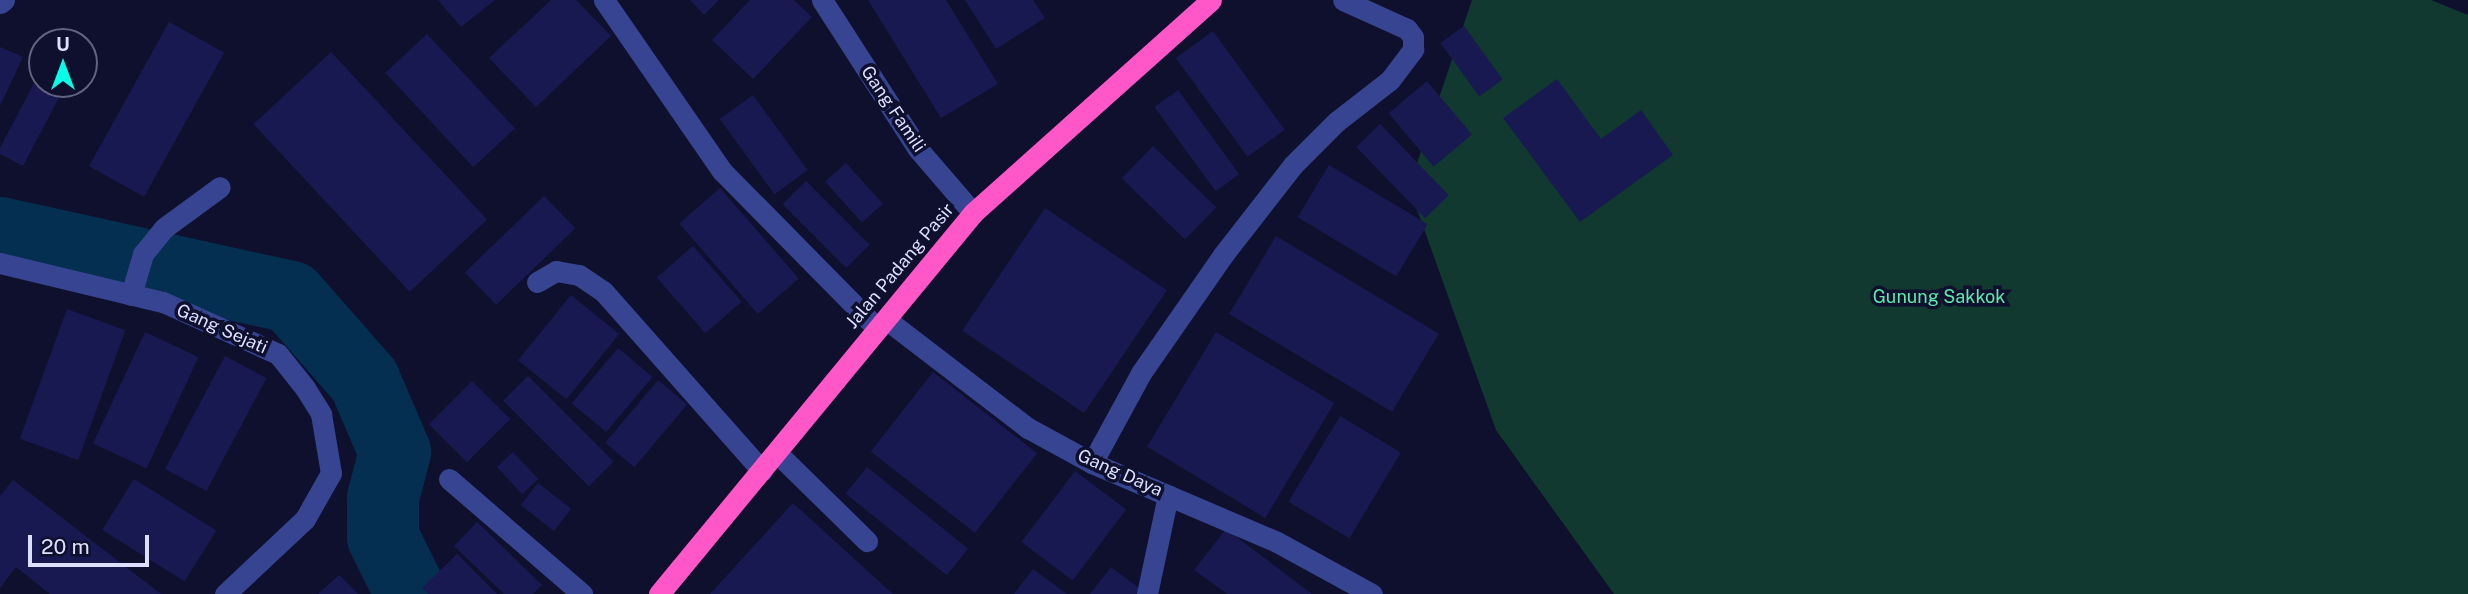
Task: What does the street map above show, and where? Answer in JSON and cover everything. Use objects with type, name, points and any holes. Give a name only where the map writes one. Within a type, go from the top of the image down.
[{"type":"highway","name":"Jalan Padang Pasir","points":[[659,594],[973,213],[1211,0]]},
{"type":"street","name":"Gang Daya","points":[[604,0],[722,171],[882,324],[1028,428],[1092,463],[1277,542],[1372,594]]},
{"type":"street","name":"Gang Famili","points":[[822,0],[918,149],[973,213]]},
{"type":"street","points":[[1092,463],[1177,318],[1261,205],[1293,165],[1335,122],[1390,80],[1413,49],[1413,37],[1407,29],[1343,0]]},
{"type":"street","points":[[133,288],[143,254],[164,228],[220,187]]},
{"type":"street","name":"Gang Sejati","points":[[0,263],[133,288],[278,354],[321,414],[331,472],[321,495],[304,519],[225,594]]},
{"type":"street","points":[[537,282],[556,271],[579,275],[603,291],[762,471]]},
{"type":"street","points":[[777,453],[867,541]]},
{"type":"street","points":[[449,479],[582,594]]},
{"type":"street","points":[[1154,590],[1168,495]]},
{"type":"green space","name":"Gunung Sakkok","points":[[1472,0],[2431,0],[2468,15],[2468,594],[1614,594],[1496,430],[1409,187]]},
{"type":"building","points":[[438,0],[495,0],[461,27]]},
{"type":"building","points":[[551,0],[576,0],[611,36],[536,107],[489,58]]},
{"type":"building","points":[[690,0],[719,0],[704,15]]},
{"type":"building","points":[[750,0],[794,0],[812,17],[753,79],[712,40]]},
{"type":"building","points":[[868,0],[946,0],[998,84],[941,118]]},
{"type":"building","points":[[965,0],[1033,0],[1045,18],[996,49]]},
{"type":"building","points":[[169,22],[224,53],[144,197],[89,166]]},
{"type":"building","points":[[1464,26],[1503,79],[1479,96],[1441,43]]},
{"type":"building","points":[[1213,31],[1285,130],[1247,157],[1176,58]]},
{"type":"building","points":[[427,34],[515,128],[473,167],[385,73]]},
{"type":"building","points":[[0,47],[23,57],[0,106]]},
{"type":"building","points":[[331,52],[487,219],[410,292],[253,124]]},
{"type":"building","points":[[1557,79],[1601,139],[1641,110],[1673,155],[1580,222],[1503,118]]},
{"type":"building","points":[[1427,81],[1472,135],[1434,167],[1389,113]]},
{"type":"building","points":[[1178,90],[1239,174],[1216,191],[1155,107]]},
{"type":"building","points":[[28,95],[28,98],[59,98],[23,166],[0,154],[0,148]]},
{"type":"building","points":[[753,95],[808,170],[774,194],[720,119]]},
{"type":"building","points":[[1380,124],[1449,195],[1425,218],[1356,147]]},
{"type":"building","points":[[1153,146],[1216,207],[1185,240],[1122,178]]},
{"type":"building","points":[[846,163],[883,204],[862,223],[825,182]]},
{"type":"building","points":[[1329,165],[1428,224],[1396,277],[1298,217]]},
{"type":"building","points":[[806,181],[870,245],[846,268],[783,204]]},
{"type":"building","points":[[720,188],[799,279],[758,314],[679,223]]},
{"type":"building","points":[[544,196],[575,228],[496,305],[465,272]]},
{"type":"building","points":[[1045,208],[1167,290],[1084,413],[962,331]]},
{"type":"building","points":[[1276,236],[1439,334],[1392,412],[1229,314]]},
{"type":"building","points":[[693,246],[742,302],[705,333],[657,277]]},
{"type":"building","points":[[571,295],[619,334],[566,399],[518,360]]},
{"type":"building","points":[[67,309],[125,330],[78,460],[20,439]]},
{"type":"building","points":[[145,332],[198,357],[146,468],[93,443]]},
{"type":"building","points":[[1216,332],[1334,403],[1265,518],[1147,447]]},
{"type":"building","points":[[618,348],[652,377],[606,432],[572,403]]},
{"type":"building","points":[[225,356],[266,378],[206,491],[165,469]]},
{"type":"building","points":[[933,372],[1037,453],[975,533],[871,452]]},
{"type":"building","points":[[528,376],[614,462],[589,486],[503,401]]},
{"type":"building","points":[[658,380],[687,404],[634,467],[605,443]]},
{"type":"building","points":[[472,381],[510,419],[467,462],[429,424]]},
{"type":"building","points":[[1340,416],[1401,453],[1349,538],[1288,502]]},
{"type":"building","points":[[513,452],[538,479],[522,494],[497,467]]},
{"type":"building","points":[[867,467],[968,549],[947,575],[846,493]]},
{"type":"building","points":[[1075,471],[1126,510],[1073,581],[1021,542]]},
{"type":"building","points":[[134,479],[216,530],[184,581],[102,530]]},
{"type":"building","points":[[13,480],[161,594],[50,594],[16,567],[0,588],[0,496]]},
{"type":"building","points":[[538,483],[571,509],[554,531],[521,505]]},
{"type":"building","points":[[793,503],[893,594],[710,594]]},
{"type":"building","points":[[477,522],[542,585],[533,594],[504,594],[454,546]]},
{"type":"building","points":[[1226,529],[1312,594],[1227,594],[1194,570]]},
{"type":"building","points":[[457,554],[497,594],[428,594],[422,588]]},
{"type":"building","points":[[1111,567],[1143,591],[1140,594],[1090,594]]},
{"type":"building","points":[[1033,569],[1067,594],[1014,594]]},
{"type":"building","points":[[339,575],[358,594],[318,594]]},
{"type":"waterway","points":[[0,233],[291,297],[364,380],[395,452],[383,498],[383,537],[411,594]]}]
